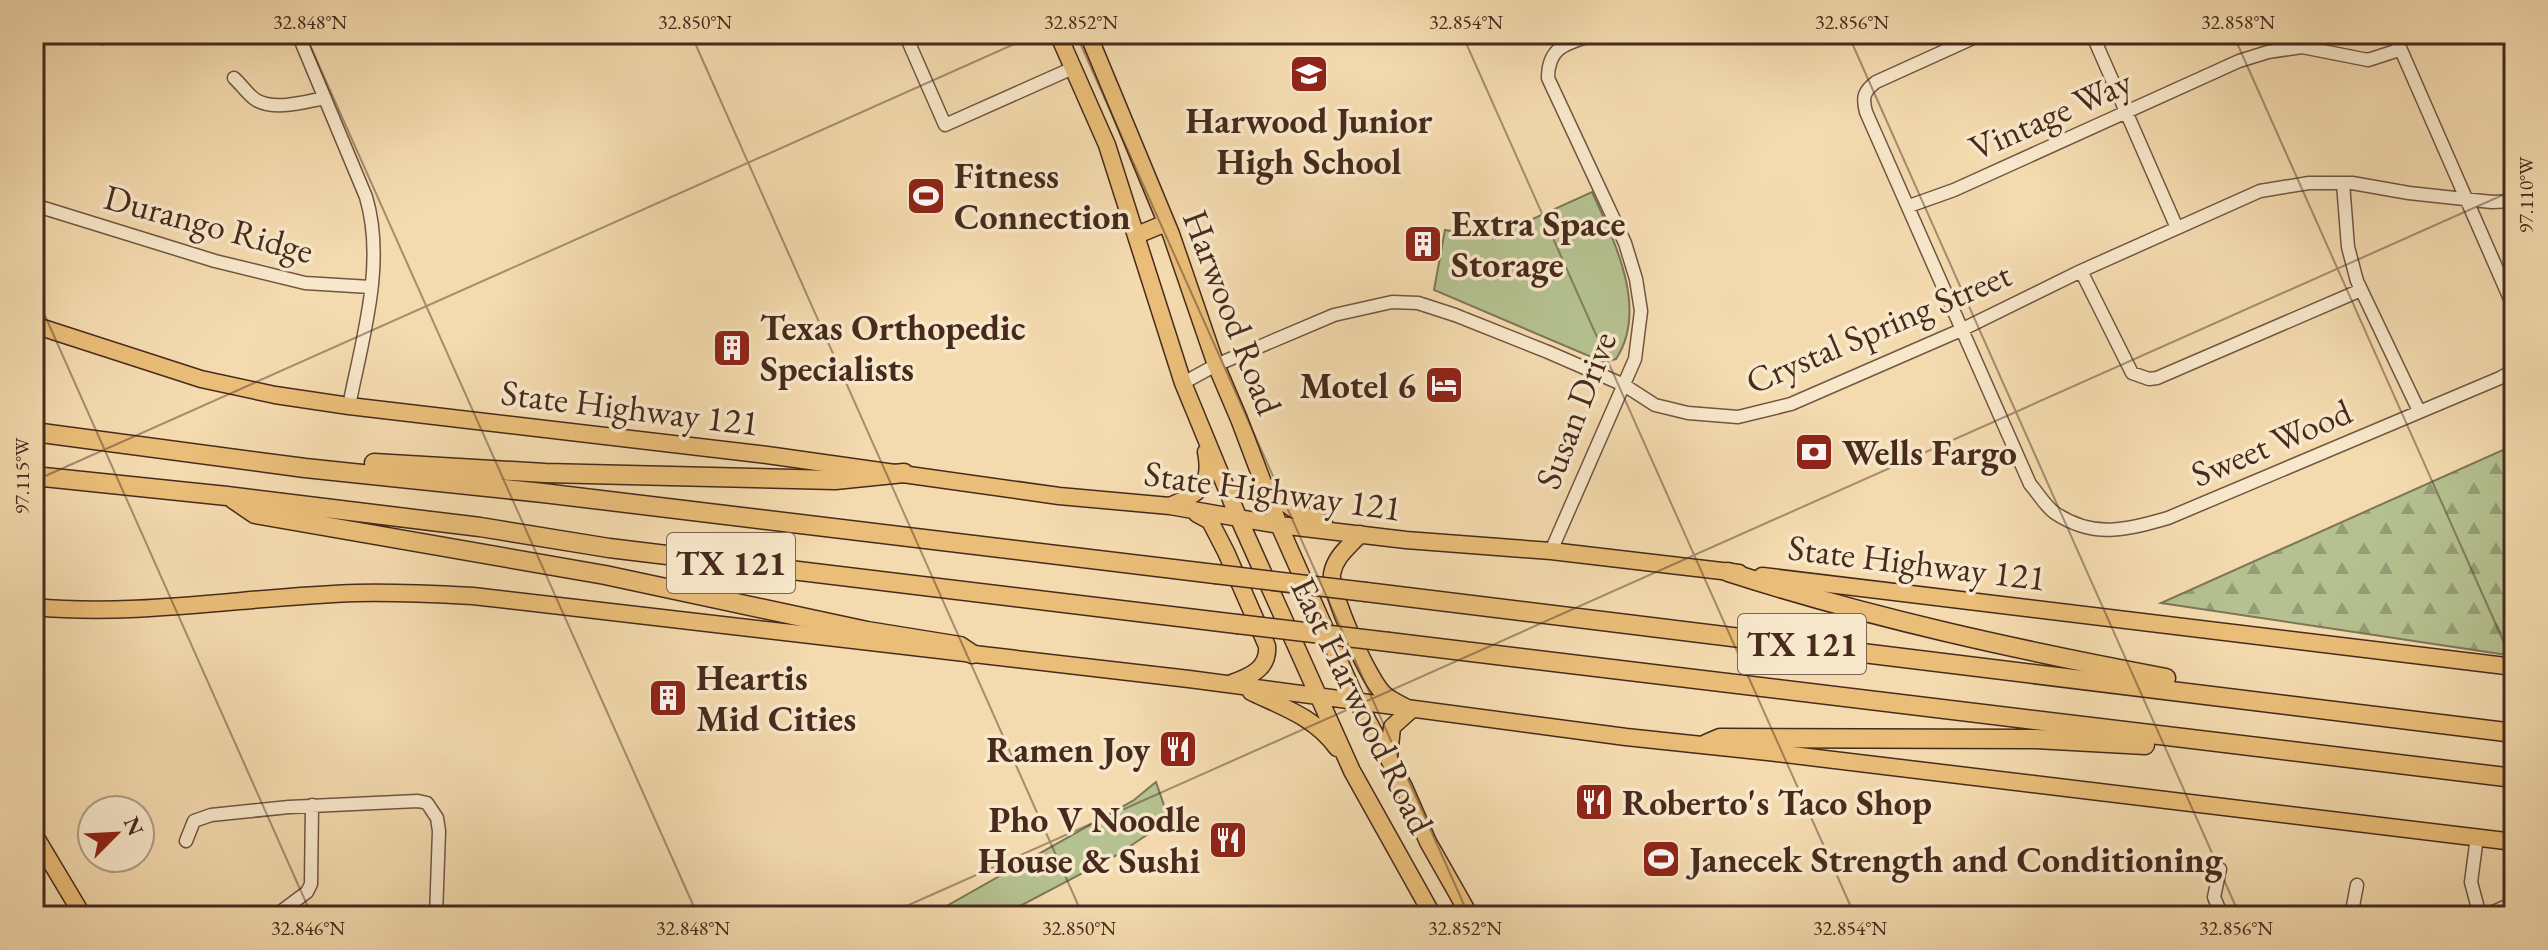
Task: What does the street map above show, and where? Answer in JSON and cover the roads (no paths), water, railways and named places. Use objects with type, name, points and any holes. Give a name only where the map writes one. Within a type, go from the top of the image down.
[{"type":"highway","name":"TX 121","points":[[34,432],[305,468],[559,495],[2514,733]]},
{"type":"highway","points":[[305,468],[330,459],[433,468],[835,480],[904,473]]},
{"type":"highway","name":"TX 121","points":[[34,476],[227,496],[480,527],[609,548],[2514,778]]},
{"type":"highway","points":[[227,496],[255,514],[605,575],[867,631],[960,646],[972,654]]},
{"type":"highway","points":[[1728,572],[1794,593],[2020,650],[2200,684],[2238,698]]},
{"type":"highway","points":[[1706,744],[1720,738],[2036,739],[2175,747],[2216,744]]},
{"type":"main road","name":"Harwood Road","points":[[1058,34],[1107,145],[1183,383],[1239,519]]},
{"type":"main road","name":"Harwood Road","points":[[1088,34],[1166,223],[1216,365],[1279,525]]},
{"type":"main road","points":[[1073,68],[1098,58]]},
{"type":"main road","points":[[1137,235],[1166,223]]},
{"type":"main road","name":"State Highway 121","points":[[34,325],[201,379],[275,395],[349,406],[904,473],[1059,496],[1170,506],[1279,525],[1406,540],[1551,551],[2514,667]]},
{"type":"main road","points":[[1170,506],[1195,494],[1205,482],[1209,468],[1203,432]]},
{"type":"main road","points":[[1264,484],[1280,501],[1305,518],[1360,534],[1336,561],[1332,577],[1337,603],[1383,694],[1411,710]]},
{"type":"main road","points":[[1170,506],[1210,521],[1267,646],[1268,655],[1263,665],[1252,676],[1231,684]]},
{"type":"main road","name":"East Harwood Road","points":[[1239,519],[1352,771],[1433,916]]},
{"type":"main road","name":"East Harwood Road","points":[[1279,525],[1357,701],[1389,757],[1465,913]]},
{"type":"main road","points":[[34,607],[108,610],[356,593],[459,595],[1231,684],[1626,737],[1706,744],[2514,842]]},
{"type":"main road","points":[[1231,684],[1304,717],[1328,735],[1352,771]]},
{"type":"main road","points":[[1389,757],[1392,727],[1411,710]]},
{"type":"main road","points":[[34,834],[83,916]]},
{"type":"street","points":[[298,34],[374,222],[370,287],[349,406]]},
{"type":"street","points":[[905,34],[945,125],[1073,68]]},
{"type":"street","name":"Susan Drive","points":[[1551,551],[1635,359],[1641,311],[1636,279],[1625,243],[1548,78],[1548,65],[1553,53],[1596,34]]},
{"type":"street","points":[[1961,330],[1863,99],[1866,89],[1876,82],[1982,34]]},
{"type":"street","points":[[2092,34],[2177,228]]},
{"type":"street","points":[[2394,34],[2514,308]]},
{"type":"street","name":"Vintage Way","points":[[1909,206],[1954,190],[2239,61],[2268,52],[2302,47],[2368,60],[2399,50]]},
{"type":"street","points":[[234,78],[251,97],[270,104],[286,105],[325,98]]},
{"type":"street","name":"Crystal Spring Street","points":[[1183,383],[1216,365],[1334,315],[1392,302],[1418,303],[1455,315],[1624,385],[1655,405],[1688,413],[1738,417],[1791,404],[1961,330],[2081,271],[2260,191],[2309,183],[2343,183],[2492,202],[2514,201]]},
{"type":"street","points":[[2343,183],[2348,247],[2361,290],[2419,411]]},
{"type":"street","name":"Durango Ridge","points":[[34,205],[229,264],[305,283],[370,287]]},
{"type":"street","points":[[2081,271],[2132,373],[2149,379],[2361,290]]},
{"type":"street","name":"Sweet Wood","points":[[1961,330],[2030,484],[2049,507],[2079,525],[2104,532],[2134,528],[2168,518],[2237,491],[2514,370]]},
{"type":"street","points":[[186,841],[194,821],[211,815],[312,805],[427,803],[434,811],[439,831],[436,916]]},
{"type":"street","points":[[275,916],[307,892],[311,884],[312,805]]},
{"type":"street","points":[[2477,837],[2471,882],[2482,916],[2514,903]]},
{"type":"street","points":[[2220,869],[2214,897],[2222,916]]},
{"type":"street","points":[[2355,916],[2352,911],[2357,885]]},
{"type":"place","name":"Harwood Junior High School","points":[[1309,74]]},
{"type":"place","name":"Fitness Connection","points":[[926,196]]},
{"type":"place","name":"Extra Space Storage","points":[[1423,244]]},
{"type":"place","name":"Texas Orthopedic Specialists","points":[[732,348]]},
{"type":"place","name":"Motel 6","points":[[1444,385]]},
{"type":"place","name":"Wells Fargo","points":[[1814,452]]},
{"type":"place","name":"Heartis Mid Cities","points":[[668,698]]},
{"type":"place","name":"Ramen Joy","points":[[1178,749]]},
{"type":"place","name":"Roberto's Taco Shop","points":[[1594,802]]},
{"type":"place","name":"Pho V Noodle House & Sushi","points":[[1228,840]]},
{"type":"place","name":"Janecek Strength and Conditioning","points":[[1661,859]]}]
